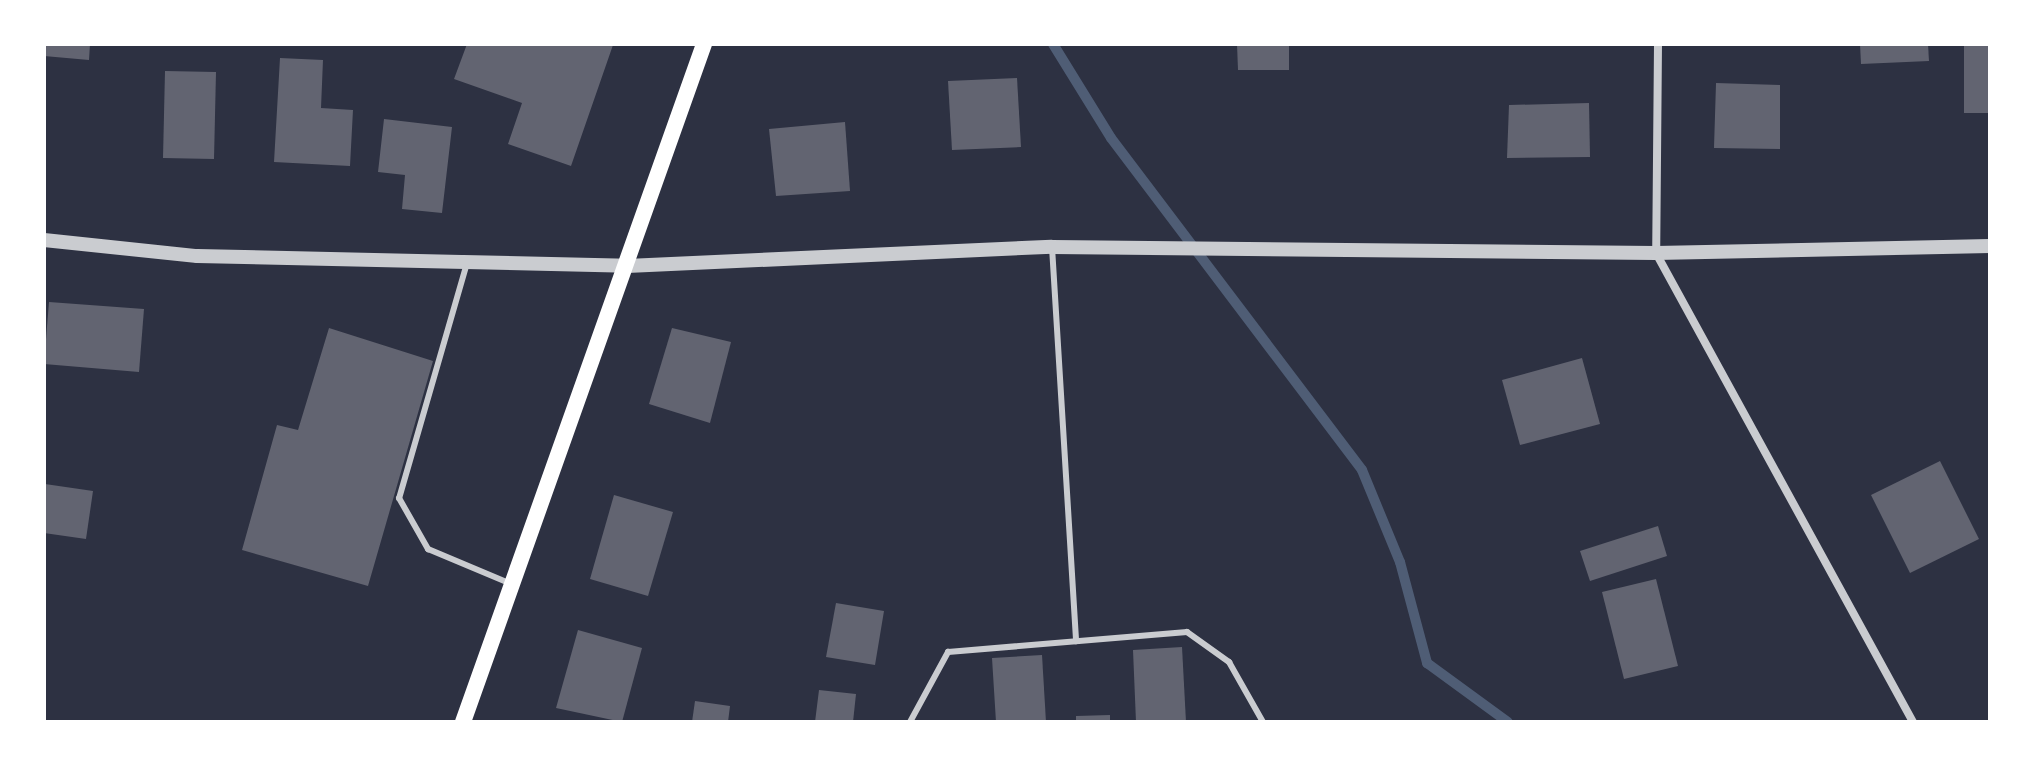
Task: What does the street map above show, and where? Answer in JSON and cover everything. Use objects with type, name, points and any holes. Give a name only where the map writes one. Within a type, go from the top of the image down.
[{"type":"main road","points":[[463,722],[704,44]]},
{"type":"street","points":[[1658,44],[1656,253],[1913,722]]},
{"type":"street","points":[[44,240],[197,256],[468,259],[627,266],[1052,247],[1656,253],[1990,246]]},
{"type":"lane","points":[[1052,247],[1076,641]]},
{"type":"lane","points":[[468,259],[399,498],[428,549],[512,584]]},
{"type":"lane","points":[[910,722],[948,652],[1187,632],[1229,662],[1263,722]]},
{"type":"building","points":[[44,44],[90,44],[89,60],[44,56]]},
{"type":"building","points":[[467,44],[613,45],[571,166],[508,144],[522,103],[454,79]]},
{"type":"building","points":[[1237,44],[1289,44],[1289,70],[1238,70]]},
{"type":"building","points":[[1860,44],[1928,44],[1929,61],[1861,64]]},
{"type":"building","points":[[1964,44],[1990,44],[1990,113],[1964,113]]},
{"type":"building","points":[[280,58],[323,60],[321,108],[353,110],[350,166],[274,162]]},
{"type":"building","points":[[165,71],[216,72],[214,159],[163,158]]},
{"type":"building","points":[[1017,78],[1021,147],[952,150],[948,81]]},
{"type":"building","points":[[1716,83],[1780,85],[1780,149],[1714,148]]},
{"type":"building","points":[[1589,103],[1590,157],[1507,158],[1509,105]]},
{"type":"building","points":[[384,119],[452,127],[442,213],[402,209],[405,175],[378,172]]},
{"type":"building","points":[[845,122],[850,191],[776,196],[769,129]]},
{"type":"building","points":[[49,302],[144,309],[139,372],[44,364]]},
{"type":"building","points":[[329,328],[433,361],[368,586],[242,550],[277,425],[298,430]]},
{"type":"building","points":[[672,328],[731,342],[710,423],[649,404]]},
{"type":"building","points":[[1582,358],[1600,424],[1520,445],[1502,380]]},
{"type":"building","points":[[1940,461],[1979,539],[1910,573],[1871,495]]},
{"type":"building","points":[[45,484],[93,491],[86,539],[44,533]]},
{"type":"building","points":[[614,495],[673,512],[648,596],[590,579]]},
{"type":"building","points":[[1658,526],[1667,556],[1590,581],[1580,551]]},
{"type":"building","points":[[1656,579],[1678,666],[1624,679],[1602,592]]},
{"type":"building","points":[[836,603],[884,611],[875,665],[826,657]]},
{"type":"building","points":[[578,630],[642,648],[622,722],[556,708]]},
{"type":"building","points":[[1182,647],[1186,722],[1136,722],[1133,650]]},
{"type":"building","points":[[1042,655],[1046,722],[996,722],[992,658]]},
{"type":"building","points":[[819,690],[856,694],[853,722],[815,722]]},
{"type":"building","points":[[695,701],[730,706],[728,722],[692,722]]},
{"type":"building","points":[[1110,715],[1110,722],[1076,722],[1076,716]]},
{"type":"waterway","points":[[1053,44],[1111,138],[1362,470],[1400,562],[1427,663],[1508,722]]}]
